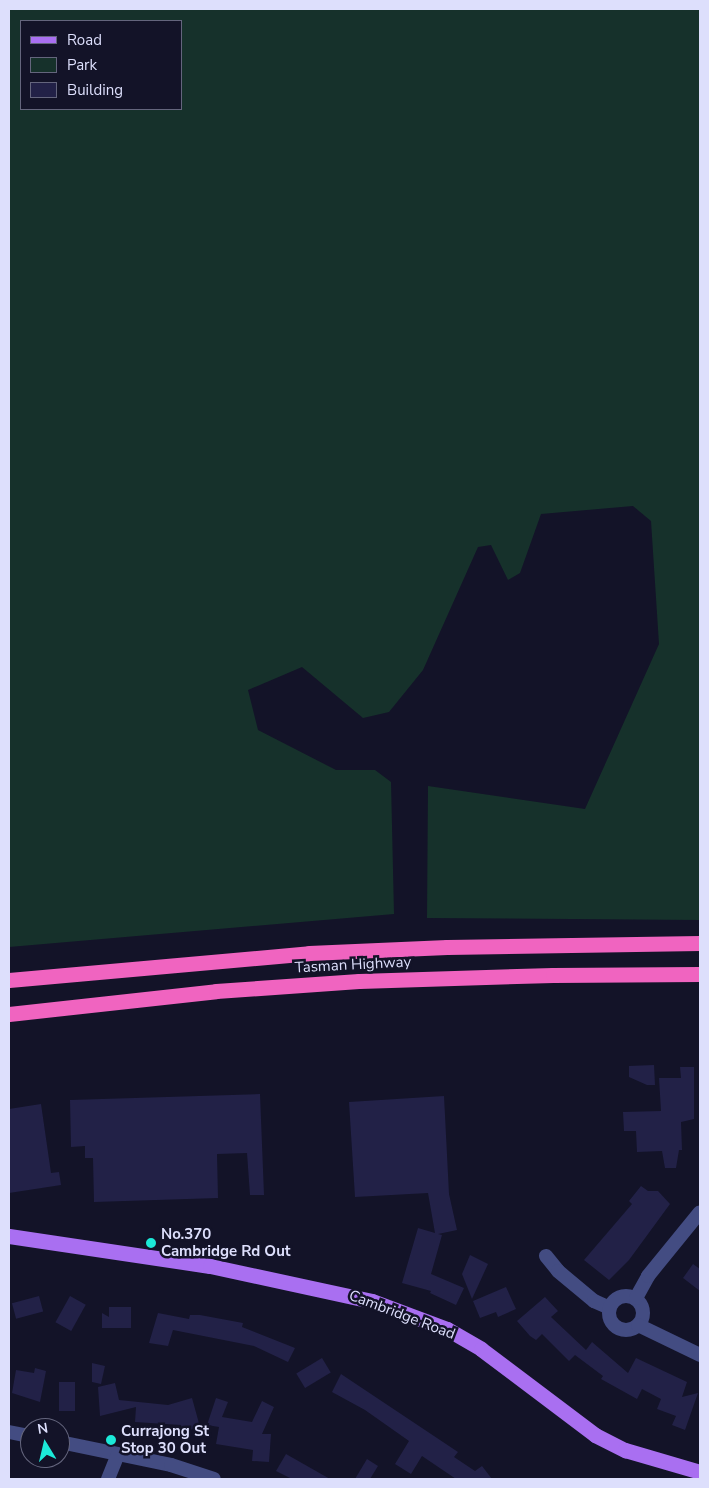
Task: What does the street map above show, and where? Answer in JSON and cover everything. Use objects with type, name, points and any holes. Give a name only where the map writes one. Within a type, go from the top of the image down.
[{"type":"highway","name":"Tasman Highway","points":[[9,980],[309,953],[477,946],[700,942]]},
{"type":"highway","name":"Tasman Highway","points":[[9,1014],[216,991],[359,981],[553,975],[700,974]]},
{"type":"main road","name":"Cambridge Road","points":[[9,1236],[210,1266],[372,1300],[447,1329],[482,1349],[595,1436],[625,1450],[700,1472]]},
{"type":"street","points":[[636,1298],[648,1276],[700,1212]]},
{"type":"street","points":[[546,1256],[558,1271],[594,1301],[610,1308]]},
{"type":"street","points":[[620,1296],[636,1298],[643,1311],[638,1325],[628,1330],[617,1327],[610,1319],[610,1308],[620,1296]]},
{"type":"street","points":[[638,1325],[700,1356]]},
{"type":"street","points":[[70,1444],[171,1465],[214,1479]]},
{"type":"street","points":[[108,1479],[118,1454]]},
{"type":"green space","points":[[9,9],[700,9],[700,920],[427,918],[428,786],[585,809],[659,644],[651,521],[633,506],[541,514],[520,573],[508,580],[491,545],[478,547],[423,670],[389,712],[363,718],[302,667],[248,690],[258,730],[336,770],[375,770],[391,782],[394,914],[9,947]]},
{"type":"building","points":[[654,1065],[655,1085],[647,1085],[629,1077],[629,1066]]},
{"type":"building","points":[[680,1067],[694,1067],[694,1119],[681,1122],[682,1150],[679,1150],[676,1168],[665,1168],[662,1151],[637,1152],[636,1131],[624,1131],[623,1112],[661,1111],[659,1078],[681,1078]]},
{"type":"building","points":[[260,1094],[264,1195],[250,1195],[247,1153],[217,1154],[218,1198],[94,1202],[93,1158],[85,1158],[85,1146],[71,1147],[70,1100]]},
{"type":"building","points":[[444,1096],[449,1194],[457,1230],[438,1234],[442,1235],[431,1274],[464,1288],[456,1305],[430,1293],[431,1291],[402,1283],[418,1228],[435,1233],[428,1193],[355,1197],[349,1102]]},
{"type":"building","points":[[41,1104],[51,1173],[59,1172],[61,1185],[9,1193],[9,1109]]},
{"type":"building","points":[[641,1186],[648,1191],[658,1191],[670,1204],[629,1260],[609,1280],[584,1260],[632,1204],[629,1201]]},
{"type":"building","points":[[470,1255],[488,1264],[472,1299],[462,1274]]},
{"type":"building","points":[[693,1264],[700,1269],[700,1291],[683,1278]]},
{"type":"building","points":[[506,1287],[516,1309],[498,1317],[496,1312],[480,1318],[473,1301]]},
{"type":"building","points":[[39,1296],[43,1311],[16,1319],[12,1303]]},
{"type":"building","points":[[70,1296],[86,1305],[71,1331],[55,1322]]},
{"type":"building","points":[[545,1297],[558,1311],[551,1317],[586,1350],[592,1342],[628,1373],[636,1358],[687,1382],[682,1397],[698,1393],[685,1430],[672,1425],[676,1416],[657,1409],[661,1399],[642,1389],[637,1399],[601,1379],[603,1376],[575,1355],[569,1361],[542,1334],[536,1340],[530,1336],[517,1321]]},
{"type":"building","points":[[109,1307],[131,1307],[131,1328],[102,1328],[102,1313],[109,1317]]},
{"type":"building","points":[[158,1313],[189,1319],[190,1315],[200,1315],[243,1323],[242,1327],[295,1348],[288,1362],[254,1346],[173,1330],[168,1346],[149,1343]]},
{"type":"building","points":[[322,1358],[331,1373],[305,1388],[296,1373]]},
{"type":"building","points":[[92,1363],[105,1366],[101,1384],[92,1382]]},
{"type":"building","points":[[35,1368],[46,1371],[40,1402],[12,1393],[16,1370],[34,1373]]},
{"type":"building","points":[[341,1374],[458,1452],[454,1457],[475,1471],[482,1466],[492,1479],[456,1479],[422,1456],[411,1474],[395,1464],[409,1441],[365,1410],[332,1392]]},
{"type":"building","points":[[59,1382],[75,1382],[75,1411],[59,1411]]},
{"type":"building","points":[[115,1383],[119,1400],[168,1405],[192,1398],[200,1427],[183,1432],[181,1425],[135,1422],[136,1407],[100,1416],[98,1387]]},
{"type":"building","points":[[216,1398],[228,1402],[222,1417],[252,1422],[262,1401],[274,1407],[262,1434],[271,1434],[269,1462],[252,1461],[253,1450],[216,1444],[219,1427],[207,1425]]},
{"type":"building","points":[[286,1454],[330,1479],[292,1479],[276,1471]]},
{"type":"building","points":[[367,1459],[378,1466],[370,1479],[355,1479]]},
{"type":"place","name":"No.370 Cambridge Rd Out","points":[[151,1243]]},
{"type":"place","name":"Currajong St Stop 30 Out","points":[[111,1440]]}]
